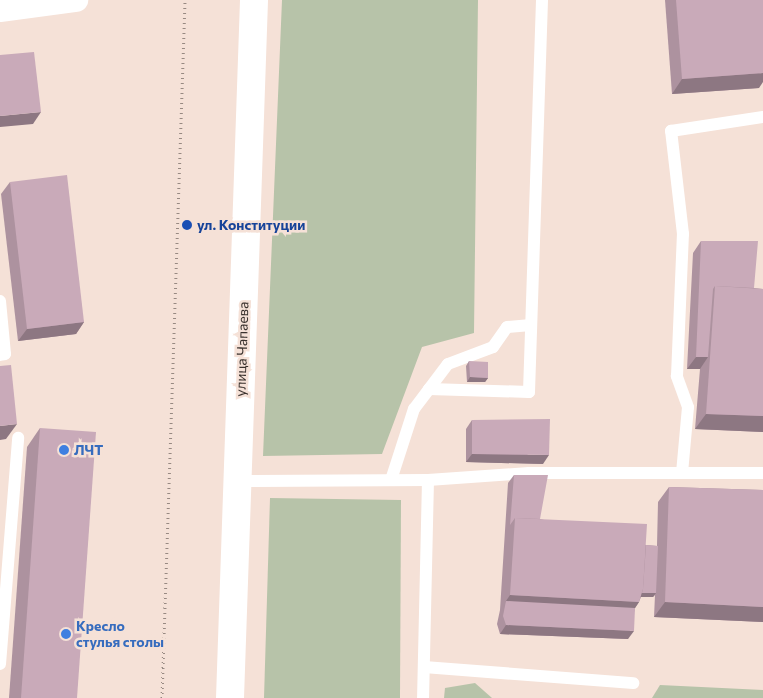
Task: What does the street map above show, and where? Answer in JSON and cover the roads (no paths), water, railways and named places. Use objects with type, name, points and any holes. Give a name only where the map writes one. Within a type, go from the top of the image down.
[{"type":"main road","name":"улица Чапаева","points":[[230,698],[254,0]]},
{"type":"street","points":[[0,10],[76,0]]},
{"type":"lane","points":[[429,389],[529,392],[542,0]]},
{"type":"lane","points":[[682,473],[688,406],[677,376],[683,234],[671,131],[763,117]]},
{"type":"lane","points":[[0,300],[5,354],[0,355]]},
{"type":"lane","points":[[391,480],[414,409],[448,364],[492,347],[507,327],[531,325]]},
{"type":"lane","points":[[0,664],[18,438]]},
{"type":"lane","points":[[237,481],[428,480],[529,473],[763,473]]},
{"type":"lane","points":[[423,698],[428,480]]},
{"type":"lane","points":[[424,667],[633,683]]},
{"type":"place","name":"ул. Конституции","points":[[187,225]]},
{"type":"place","name":"ЛЧТ","points":[[64,450]]},
{"type":"place","name":"Кресло стулья столы","points":[[66,634]]}]
